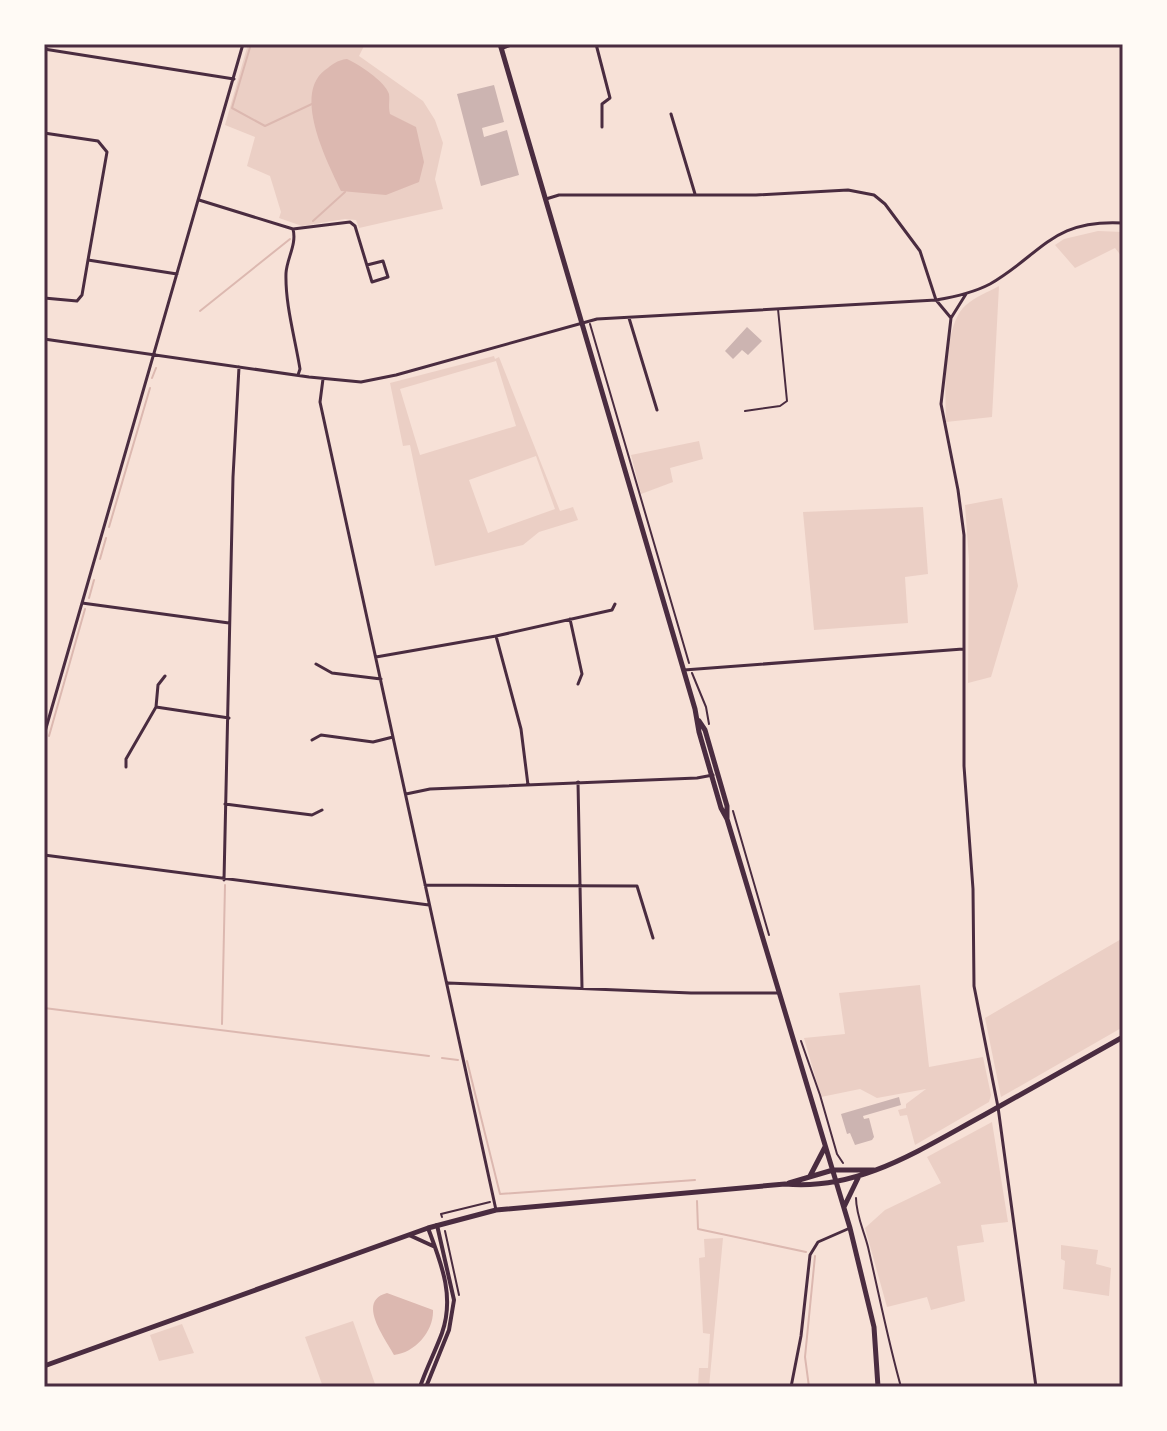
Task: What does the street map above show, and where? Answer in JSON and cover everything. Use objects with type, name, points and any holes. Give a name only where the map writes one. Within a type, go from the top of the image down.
[{"type":"main road","points":[[501,46],[586,321],[699,720],[705,730],[714,774],[727,806],[727,819],[850,1228],[874,1327],[878,1387]]},
{"type":"main road","points":[[44,1366],[428,1228],[496,1210],[785,1184],[806,1186],[859,1177],[906,1158],[1123,1037]]},
{"type":"main road","points":[[810,1176],[825,1146]]},
{"type":"main road","points":[[785,1184],[833,1170],[874,1170]]},
{"type":"main road","points":[[844,1207],[859,1177]]},
{"type":"street","points":[[44,735],[243,44]]},
{"type":"street","points":[[501,46],[514,44]]},
{"type":"street","points":[[596,44],[610,98],[602,104],[602,127]]},
{"type":"street","points":[[44,49],[234,79]]},
{"type":"street","points":[[671,114],[695,195]]},
{"type":"street","points":[[44,133],[98,141],[107,152],[82,295],[77,301],[44,298]]},
{"type":"street","points":[[546,199],[559,195],[756,195],[848,190],[874,195],[885,204],[920,251],[936,300],[951,318]]},
{"type":"street","points":[[199,200],[293,229],[350,222],[355,226],[372,282],[388,277],[383,261],[367,265]]},
{"type":"street","points":[[44,339],[323,379],[350,382],[379,379],[586,321],[936,300],[966,294],[989,284],[1064,230],[1088,223],[1123,223]]},
{"type":"street","points":[[293,229],[295,236],[286,269],[300,369],[298,376]]},
{"type":"street","points":[[88,260],[177,274]]},
{"type":"street","points":[[966,294],[951,318],[941,404],[964,535],[964,766],[973,889],[974,986],[998,1107],[1036,1387]]},
{"type":"street","points":[[629,317],[657,410]]},
{"type":"street","points":[[224,880],[239,367]]},
{"type":"street","points":[[323,379],[320,402],[496,1210]]},
{"type":"street","points":[[82,603],[230,623]]},
{"type":"street","points":[[376,657],[496,636],[612,610],[615,604]]},
{"type":"street","points":[[570,619],[582,674],[578,684]]},
{"type":"street","points":[[496,636],[521,729],[528,785]]},
{"type":"street","points":[[687,670],[964,649]]},
{"type":"street","points":[[316,664],[332,673],[381,679]]},
{"type":"street","points":[[126,767],[126,759],[156,707],[158,685],[165,676]]},
{"type":"street","points":[[156,707],[229,718]]},
{"type":"street","points":[[312,740],[321,735],[373,742],[393,737]]},
{"type":"street","points":[[406,794],[430,789],[697,778],[714,774]]},
{"type":"street","points":[[578,782],[582,988]]},
{"type":"street","points":[[225,804],[312,815],[322,810]]},
{"type":"street","points":[[44,855],[429,905]]},
{"type":"street","points":[[425,885],[637,886],[653,938]]},
{"type":"street","points":[[448,983],[691,993],[779,993]]},
{"type":"street","points":[[426,1387],[449,1330],[454,1300],[437,1225]]},
{"type":"street","points":[[420,1387],[446,1317],[446,1283],[428,1228]]},
{"type":"street","points":[[791,1387],[801,1336],[810,1255],[818,1242],[850,1228]]},
{"type":"street","points":[[409,1235],[435,1247]]},
{"type":"lane","points":[[745,411],[780,406],[787,401],[778,308]]},
{"type":"path","points":[[586,321],[687,670],[706,707],[710,731]]},
{"type":"path","points":[[732,809],[769,936]]},
{"type":"path","points":[[797,1032],[837,1154],[846,1170]]},
{"type":"path","points":[[852,1189],[856,1192],[856,1204],[901,1387]]},
{"type":"path","points":[[441,1214],[494,1202]]},
{"type":"shaded area","points":[[248,44],[365,44],[359,56],[423,101],[435,120],[443,143],[435,179],[443,209],[359,228],[356,220],[302,226],[279,218],[281,212],[270,176],[247,166],[255,137],[225,125]]},
{"type":"shaded area","points":[[347,59],[387,89],[390,114],[416,127],[424,162],[419,182],[386,195],[341,191],[316,129],[312,96],[316,81],[325,70]]},
{"type":"shaded area","points":[[1098,231],[1123,232],[1123,258],[1115,248],[1075,268],[1055,245],[1064,239]]},
{"type":"shaded area","points":[[999,286],[992,417],[946,422],[947,360],[958,314],[977,297]]},
{"type":"shaded area","points":[[499,357],[560,511],[573,507],[578,520],[539,532],[523,545],[435,566],[410,445],[403,446],[390,383]],"holes":[[[496,361],[516,426],[420,455],[400,389]],[[536,456],[555,509],[488,533],[469,480]]]},
{"type":"shaded area","points":[[699,441],[703,459],[670,468],[673,482],[641,494],[631,455]]},
{"type":"shaded area","points":[[1002,498],[1018,586],[991,677],[968,683],[969,560],[965,505]]},
{"type":"shaded area","points":[[923,507],[928,574],[905,577],[908,623],[814,630],[803,512]]},
{"type":"shaded area","points":[[1123,938],[1123,1027],[1001,1097],[985,1018]]},
{"type":"shaded area","points":[[920,985],[929,1067],[983,1057],[991,1095],[989,1102],[915,1145],[907,1115],[900,1116],[898,1110],[906,1108],[906,1104],[926,1089],[877,1098],[860,1089],[821,1097],[804,1038],[845,1034],[839,993]]},
{"type":"shaded area","points":[[992,1122],[1008,1222],[981,1225],[984,1242],[957,1246],[965,1301],[931,1310],[927,1297],[887,1307],[865,1228],[885,1210],[941,1183],[927,1157]]},
{"type":"shaded area","points":[[723,1238],[709,1387],[698,1387],[699,1368],[708,1368],[710,1334],[703,1333],[699,1258],[705,1257],[704,1239]]},
{"type":"shaded area","points":[[1061,1245],[1098,1250],[1096,1264],[1111,1268],[1109,1296],[1063,1289],[1065,1261],[1061,1259]]},
{"type":"shaded area","points":[[387,1293],[433,1310],[430,1326],[422,1340],[409,1350],[394,1355],[373,1312],[378,1297]]},
{"type":"shaded area","points":[[353,1321],[376,1387],[323,1387],[305,1337]]},
{"type":"shaded area","points":[[182,1324],[194,1353],[159,1361],[150,1335]]},
{"type":"building","points":[[494,85],[504,122],[482,128],[484,137],[507,130],[519,175],[481,186],[457,94]]},
{"type":"building","points":[[747,327],[762,341],[748,355],[742,350],[733,359],[725,351]]},
{"type":"building","points":[[899,1097],[901,1105],[863,1116],[864,1119],[869,1118],[874,1137],[855,1145],[850,1133],[847,1134],[841,1114]]},
{"type":"waterway","points":[[251,44],[232,108],[265,126],[314,103]]},
{"type":"waterway","points":[[313,221],[345,192]]},
{"type":"waterway","points":[[200,311],[290,239]]},
{"type":"waterway","points":[[152,378],[156,368]]},
{"type":"waterway","points":[[109,527],[150,388]]},
{"type":"waterway","points":[[100,559],[106,538]]},
{"type":"waterway","points":[[89,598],[94,580]]},
{"type":"waterway","points":[[49,736],[85,609]]},
{"type":"waterway","points":[[44,753],[46,745]]},
{"type":"waterway","points":[[222,1024],[225,885]]},
{"type":"waterway","points":[[44,1008],[429,1056]]},
{"type":"waterway","points":[[442,1058],[458,1060]]},
{"type":"waterway","points":[[467,1061],[500,1194],[695,1180]]},
{"type":"waterway","points":[[697,1201],[698,1229],[806,1252]]},
{"type":"waterway","points":[[809,1387],[805,1357],[815,1256]]}]
